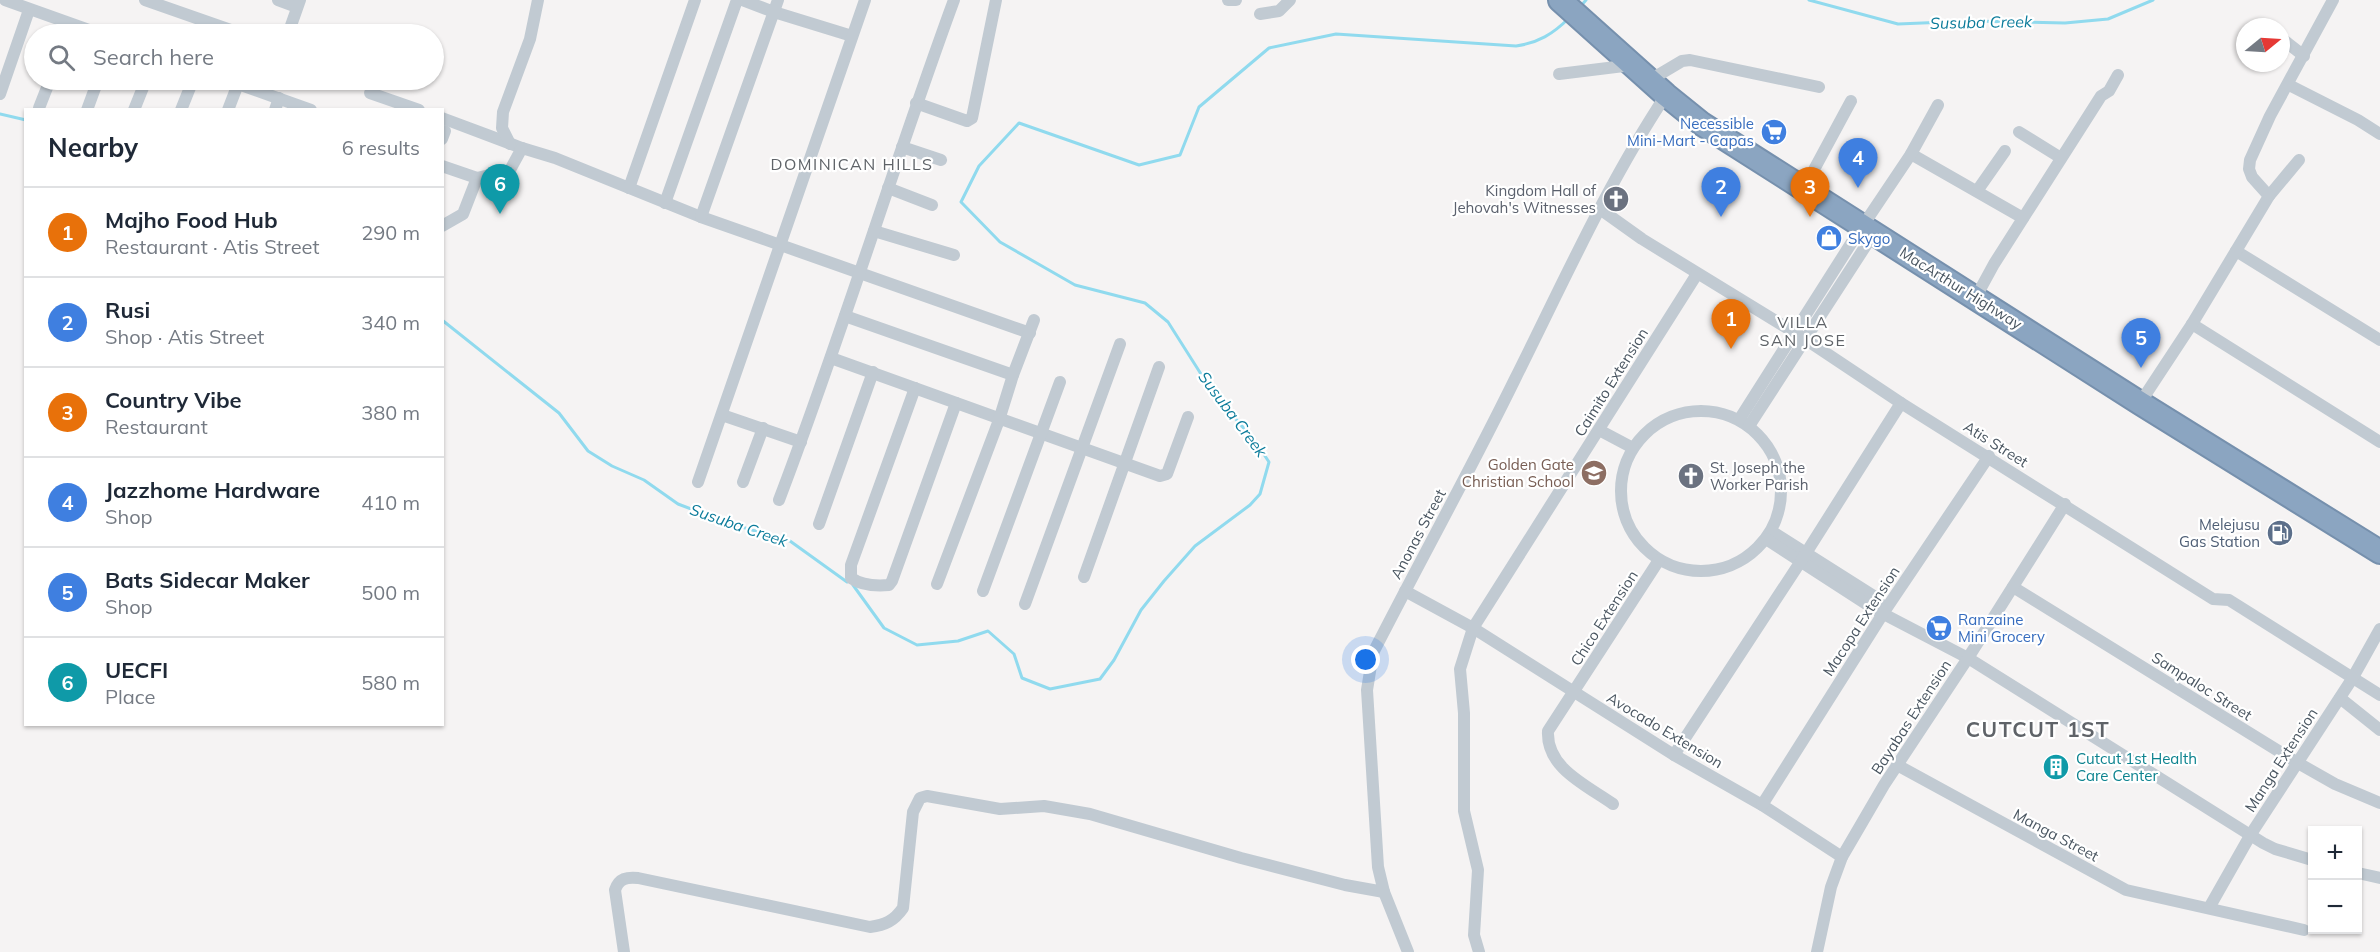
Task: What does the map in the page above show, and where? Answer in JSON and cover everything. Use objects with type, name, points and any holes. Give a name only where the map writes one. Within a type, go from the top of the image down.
[{"type":"highway","name":"MacArthur Highway","points":[[1560,0],[1593,32],[1634,64],[1658,88],[1702,124],[2140,403],[2380,552]]},
{"type":"street","points":[[5,0],[58,24]]},
{"type":"street","points":[[145,0],[202,24]]},
{"type":"street","points":[[278,0],[298,3],[291,24]]},
{"type":"street","points":[[516,146],[502,128],[503,112],[530,39],[538,0]]},
{"type":"street","points":[[629,188],[695,0]]},
{"type":"street","points":[[665,203],[737,0]]},
{"type":"street","points":[[742,0],[852,36]]},
{"type":"street","points":[[701,217],[778,0]]},
{"type":"street","points":[[698,482],[865,0]]},
{"type":"street","points":[[779,500],[846,316],[916,103],[954,0]]},
{"type":"street","points":[[916,103],[967,121],[972,118],[996,0]]},
{"type":"street","points":[[1228,0],[1236,0]]},
{"type":"street","points":[[1260,15],[1279,11],[1290,0]]},
{"type":"street","points":[[2270,196],[2252,177],[2249,169],[2250,160],[2270,116],[2289,85],[2333,0]]},
{"type":"street","points":[[25,24],[30,10]]},
{"type":"street","points":[[0,94],[24,27]]},
{"type":"street","points":[[2290,45],[2304,57]]},
{"type":"street","points":[[1658,88],[1682,61],[1690,60],[1819,87]]},
{"type":"street","points":[[1559,74],[1634,64]]},
{"type":"street","points":[[1976,297],[2061,158],[2101,96],[2109,91],[2118,75]]},
{"type":"street","points":[[2289,85],[2358,120],[2380,135]]},
{"type":"street","name":"Anonas Street","points":[[1408,952],[1384,892],[1378,867],[1367,690],[1373,653],[1641,133],[1658,88]]},
{"type":"street","points":[[39,108],[46,90]]},
{"type":"street","points":[[88,108],[94,90]]},
{"type":"street","points":[[135,108],[142,90]]},
{"type":"street","points":[[183,108],[189,90]]},
{"type":"street","points":[[228,108],[231,90]]},
{"type":"street","points":[[248,90],[277,104],[300,108]]},
{"type":"street","points":[[370,93],[411,108]]},
{"type":"street","points":[[1803,190],[1851,101]]},
{"type":"street","points":[[1744,423],[1868,229],[1938,105]]},
{"type":"street","points":[[444,130],[516,146],[555,158],[701,217],[1030,333]]},
{"type":"street","points":[[2019,132],[2061,158]]},
{"type":"street","points":[[444,167],[477,178],[510,170],[516,146]]},
{"type":"street","points":[[902,147],[941,160]]},
{"type":"street","points":[[1977,191],[2005,152]]},
{"type":"street","points":[[1911,154],[2023,218]]},
{"type":"street","points":[[2140,403],[2192,324],[2270,196],[2299,160]]},
{"type":"street","points":[[444,225],[463,214],[477,178]]},
{"type":"street","points":[[888,188],[932,205]]},
{"type":"street","name":"Atis Street","points":[[1600,209],[1698,274],[1800,336],[1902,403],[2213,598],[2229,600],[2380,695]]},
{"type":"street","points":[[874,231],[954,255]]},
{"type":"street","points":[[2236,251],[2380,340]]},
{"type":"street","name":"Caimito Extension","points":[[1479,952],[1474,935],[1478,870],[1464,812],[1464,713],[1460,669],[1473,628],[1698,274]]},
{"type":"street","points":[[846,316],[1013,375]]},
{"type":"street","points":[[937,584],[1034,320]]},
{"type":"street","points":[[2192,324],[2380,442]]},
{"type":"street","points":[[1025,604],[1084,448],[1120,344]]},
{"type":"street","points":[[831,358],[1160,476],[1167,474],[1188,417]]},
{"type":"street","points":[[1084,577],[1159,367]]},
{"type":"street","points":[[819,524],[873,372]]},
{"type":"street","points":[[983,591],[1060,382]]},
{"type":"street","points":[[915,388],[851,565],[851,578],[856,582],[882,586],[889,585],[892,581],[956,403]]},
{"type":"street","points":[[1674,755],[1902,403]]},
{"type":"street","points":[[1696,410],[1722,413],[1744,423],[1762,439],[1774,460],[1781,483],[1779,508],[1768,535],[1749,556],[1728,567],[1705,572],[1681,569],[1659,560],[1640,543],[1627,522],[1621,497],[1623,471],[1633,448],[1649,429],[1671,416],[1696,410]]},
{"type":"street","points":[[722,414],[801,442]]},
{"type":"street","points":[[743,482],[763,428]]},
{"type":"street","points":[[1599,430],[1633,448]]},
{"type":"street","name":"Macopa Extension","points":[[1762,805],[1884,612],[1989,456]]},
{"type":"street","name":"Bayabas Extension","points":[[1817,952],[1831,887],[1842,857],[1897,765],[2065,504]]},
{"type":"street","points":[[1768,535],[1803,558],[1877,598],[1884,612],[1968,658],[2275,849],[2308,859]]},
{"type":"street","name":"Chico Extension","points":[[1613,804],[1558,766],[1547,742],[1548,731],[1659,560]]},
{"type":"street","name":"Sampaloc Street","points":[[2013,587],[2298,763],[2335,784],[2380,803]]},
{"type":"street","name":"Avocado Extension","points":[[1405,591],[1473,628],[1674,755],[1762,805],[1842,857]]},
{"type":"street","name":"Manga Extension","points":[[2209,908],[2251,834],[2352,679],[2380,629]]},
{"type":"street","points":[[2340,698],[2380,730]]},
{"type":"street","name":"Manga Street","points":[[1897,765],[2126,890],[2304,930]]},
{"type":"street","points":[[624,952],[615,890],[617,884],[626,878],[638,878],[870,927],[888,923],[896,918],[903,908],[912,812],[920,798],[927,796],[1000,809],[1044,806],[1090,814],[1240,858],[1345,885],[1384,892]]},
{"type":"street","points":[[2362,874],[2380,878]]},
{"type":"waterway","name":"Susuba Creek","points":[[1580,7],[1586,0]]},
{"type":"waterway","name":"Susuba Creek","points":[[1809,0],[1898,24],[1971,21],[2065,23],[2108,19],[2153,0]]},
{"type":"waterway","name":"Susuba Creek","points":[[853,585],[884,628],[917,645],[958,641],[988,631],[1014,654],[1022,678],[1050,689],[1100,679],[1114,660],[1141,610],[1164,581],[1195,546],[1250,505],[1260,494],[1269,462],[1255,441],[1213,393],[1168,322],[1145,303],[1075,285],[1000,242],[961,202],[979,166],[1019,123],[1139,165],[1180,155],[1199,107],[1269,48],[1336,34],[1516,46],[1545,37],[1569,18]]},
{"type":"waterway","name":"Susuba Creek","points":[[0,114],[24,120]]},
{"type":"waterway","name":"Susuba Creek","points":[[444,322],[559,413],[588,451],[612,466],[644,480],[678,504],[728,523],[790,541],[847,582]]},
{"type":"place","name":"Necessible Mini-Mart - Capas","points":[[1774,132]]},
{"type":"place","name":"Jazzhome Hardware","points":[[1858,188]]},
{"type":"place","name":"Kingdom Hall of Jehovah's Witnesses","points":[[1616,199]]},
{"type":"place","name":"UECFI","points":[[500,214]]},
{"type":"place","name":"Rusi","points":[[1721,217]]},
{"type":"place","name":"Country Vibe","points":[[1810,217]]},
{"type":"place","name":"Skygo","points":[[1829,238]]},
{"type":"place","name":"Majho Food Hub","points":[[1731,349]]},
{"type":"place","name":"Bats Sidecar Maker","points":[[2141,368]]},
{"type":"place","name":"Golden Gate Christian School","points":[[1594,473]]},
{"type":"place","name":"St. Joseph the Worker Parish","points":[[1691,476]]},
{"type":"place","name":"Melejusu Gas Station","points":[[2280,533]]},
{"type":"place","name":"Ranzaine Mini Grocery","points":[[1939,628]]},
{"type":"place","name":"Cutcut 1st Health Care Center","points":[[2056,767]]},
{"type":"district","name":"DOMINICAN HILLS","points":[[852,164]]},
{"type":"district","name":"VILLA SAN JOSE","points":[[1803,331]]},
{"type":"district","name":"CUTCUT 1ST","points":[[2038,729]]}]
